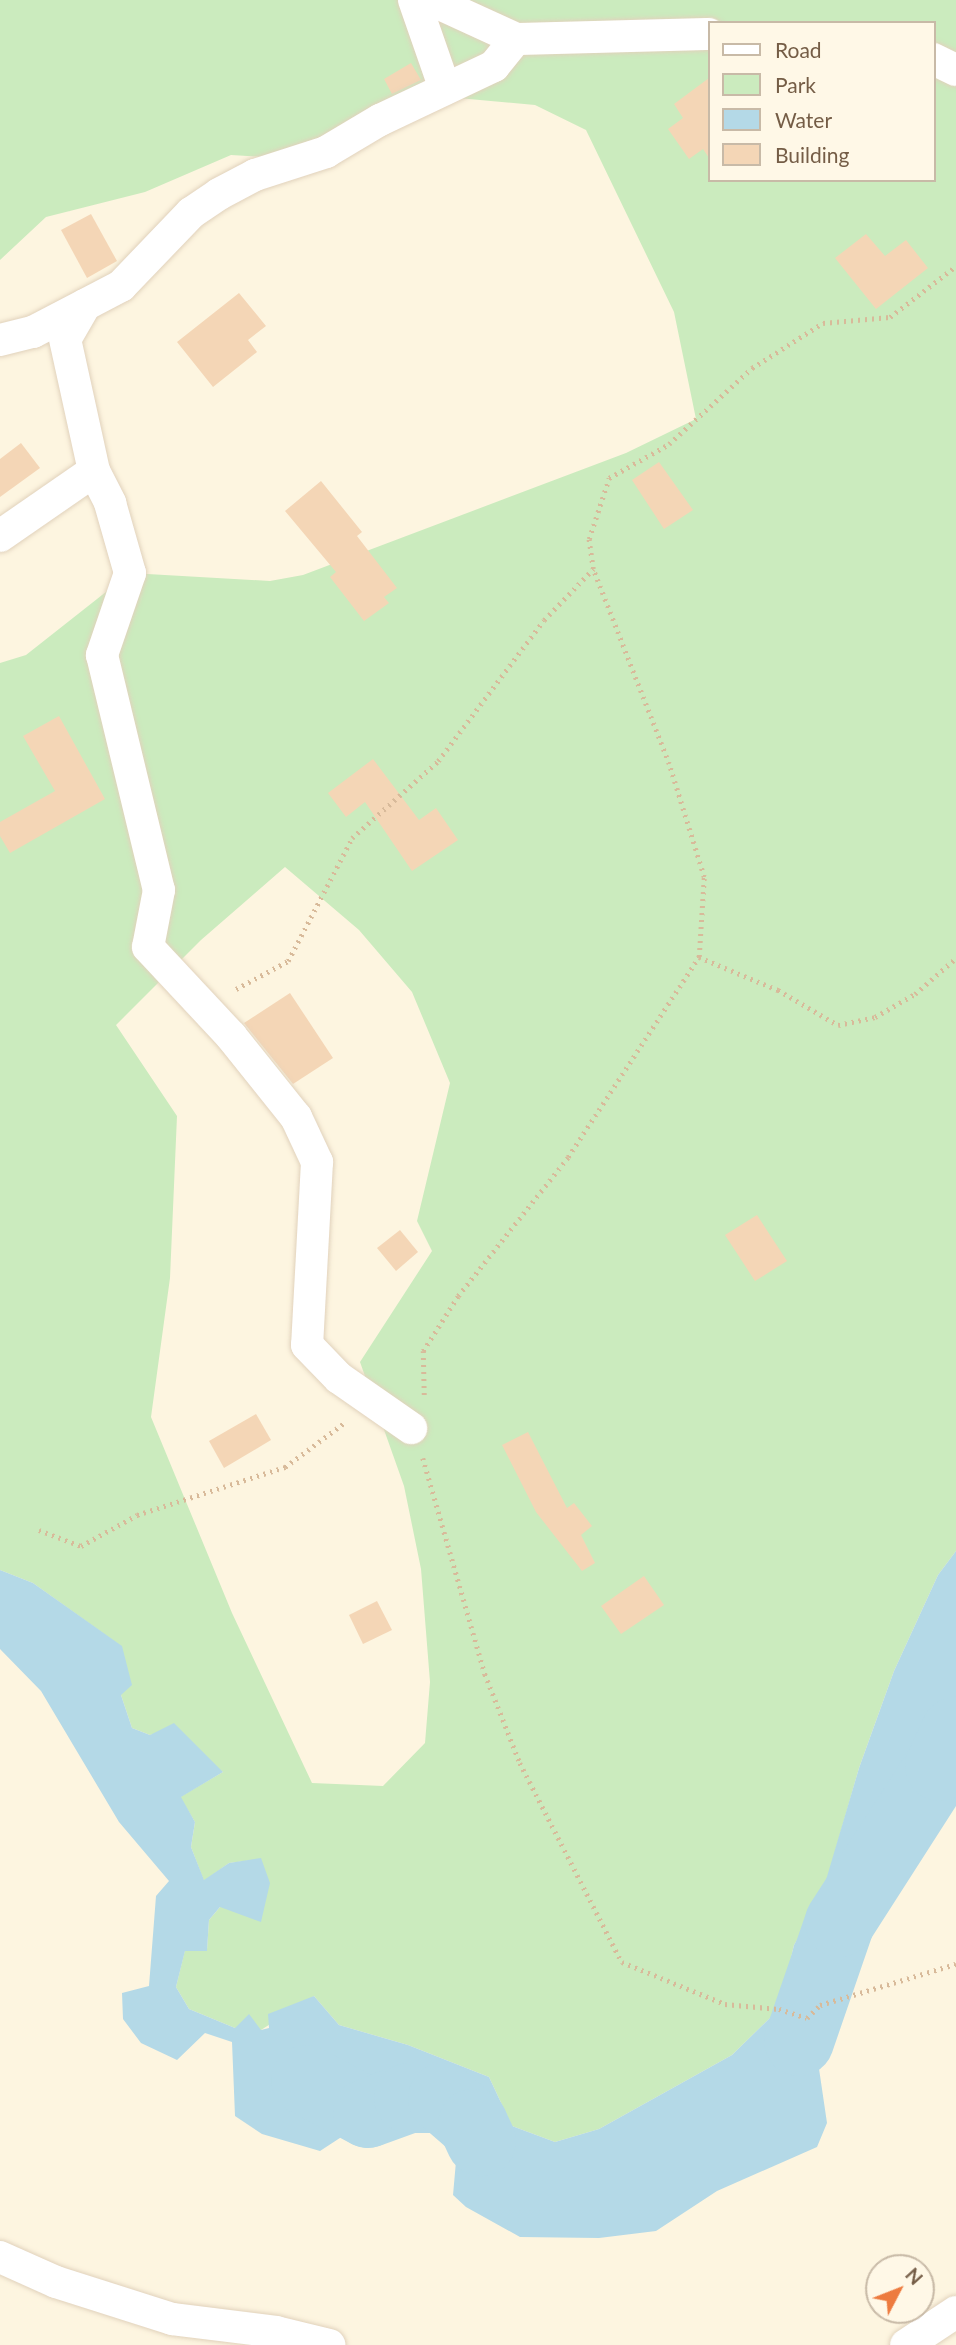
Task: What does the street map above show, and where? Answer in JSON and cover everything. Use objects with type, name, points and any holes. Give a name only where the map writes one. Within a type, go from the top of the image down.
[{"type":"street","points":[[415,0],[445,89]]},
{"type":"street","points":[[431,0],[516,39],[708,34]]},
{"type":"street","points":[[0,340],[33,332],[121,286],[191,214],[219,194],[256,175],[326,152],[494,66],[516,39]]},
{"type":"street","points":[[935,60],[956,70]]},
{"type":"street","points":[[85,305],[65,339],[94,471],[110,503],[130,573],[102,656],[159,890],[148,947],[204,1007],[296,1117],[317,1162],[307,1345],[339,1378],[411,1428]]},
{"type":"street","points":[[0,536],[94,471]]},
{"type":"street","points":[[0,2257],[56,2282],[173,2319],[276,2332],[329,2345]]},
{"type":"street","points":[[906,2345],[956,2312]]},
{"type":"path","points":[[956,266],[890,317],[823,323],[752,368],[669,444],[609,478],[589,539],[593,569],[669,764],[704,877],[699,957],[568,1157],[458,1296],[423,1352],[424,1403],[411,1428],[435,1486],[485,1674],[514,1750],[622,1962],[725,2004],[779,2009],[807,2018],[820,2005],[956,1964]]},
{"type":"path","points":[[204,1007],[288,961],[352,838],[438,761],[544,620],[593,569]]},
{"type":"path","points":[[699,957],[778,990],[838,1026],[875,1017],[915,994],[956,957]]},
{"type":"path","points":[[39,1530],[81,1546],[137,1515],[285,1467],[346,1421],[339,1378]]},
{"type":"green space","points":[[0,0],[956,0],[956,1551],[938,1575],[894,1671],[859,1768],[822,1897],[794,1945],[779,2009],[732,2055],[599,2129],[555,2142],[512,2126],[489,2077],[408,2045],[339,2025],[314,1996],[261,2030],[235,2028],[189,2009],[176,1987],[185,1950],[207,1950],[209,1920],[261,1859],[229,1863],[204,1881],[191,1847],[195,1822],[180,1797],[223,1772],[165,1731],[150,1735],[132,1728],[121,1695],[121,1646],[33,1583],[0,1570],[0,663],[26,655],[130,573],[270,581],[303,575],[626,453],[696,419],[674,312],[586,130],[535,105],[447,97],[265,157],[231,155],[145,192],[46,217],[0,260]],"holes":[[[285,867],[359,930],[412,992],[450,1083],[417,1221],[432,1251],[360,1362],[404,1486],[421,1569],[430,1682],[425,1743],[383,1786],[312,1783],[232,1613],[151,1417],[170,1278],[177,1116],[116,1025],[201,940]]]},
{"type":"water","points":[[956,1551],[956,1774],[893,1855],[878,1907],[854,1909],[832,1944],[817,2055],[827,2123],[817,2147],[717,2191],[656,2231],[599,2238],[520,2237],[466,2207],[453,2195],[458,2139],[442,2110],[422,2099],[398,2100],[320,2151],[262,2134],[235,2116],[232,2042],[205,2033],[177,2060],[141,2043],[123,2019],[122,1993],[149,1986],[156,1896],[169,1881],[119,1822],[41,1691],[0,1649],[0,1570],[33,1583],[122,1646],[132,1685],[121,1695],[132,1728],[150,1735],[174,1723],[223,1772],[181,1797],[195,1822],[191,1847],[204,1880],[229,1863],[261,1858],[270,1883],[261,1922],[220,1907],[209,1920],[207,1951],[185,1951],[176,1987],[189,2009],[235,2028],[249,2014],[261,2030],[269,2028],[268,2014],[314,1996],[339,2025],[408,2045],[489,2077],[512,2126],[555,2142],[599,2129],[732,2055],[779,2009],[794,1945],[821,1897],[859,1768],[894,1671],[938,1575]]},
{"type":"building","points":[[411,63],[421,80],[392,94],[384,79]]},
{"type":"building","points":[[708,79],[708,156],[703,149],[689,159],[668,129],[683,118],[674,104]]},
{"type":"building","points":[[91,214],[117,261],[87,278],[61,230]]},
{"type":"building","points":[[866,234],[885,256],[906,240],[928,268],[876,309],[835,258]]},
{"type":"building","points":[[239,293],[266,326],[248,340],[257,352],[213,387],[177,342]]},
{"type":"building","points":[[21,443],[40,468],[0,497],[0,459]]},
{"type":"building","points":[[659,462],[693,510],[664,529],[632,480]]},
{"type":"building","points":[[321,481],[362,532],[357,536],[397,588],[384,597],[389,603],[364,621],[330,577],[336,572],[285,511]]},
{"type":"building","points":[[59,716],[105,799],[10,853],[0,836],[0,822],[55,791],[23,736]]},
{"type":"building","points":[[373,759],[419,820],[436,808],[458,840],[412,871],[365,802],[346,817],[328,793]]},
{"type":"building","points":[[290,993],[333,1058],[293,1084],[244,1023]]},
{"type":"building","points":[[757,1215],[787,1261],[755,1281],[725,1235]]},
{"type":"building","points":[[400,1230],[418,1252],[396,1271],[377,1248]]},
{"type":"building","points":[[256,1414],[271,1440],[224,1468],[209,1441]]},
{"type":"building","points":[[528,1432],[567,1508],[574,1503],[592,1526],[581,1535],[595,1563],[582,1571],[536,1512],[502,1445]]},
{"type":"building","points":[[644,1576],[664,1605],[621,1634],[601,1606]]},
{"type":"building","points":[[377,1601],[392,1630],[363,1644],[349,1615]]},
{"type":"waterway","points":[[799,2041],[840,1922],[940,1766],[956,1731]]},
{"type":"waterway","points":[[306,2080],[368,2113],[409,2098],[443,2098],[473,2124],[481,2141]]}]
